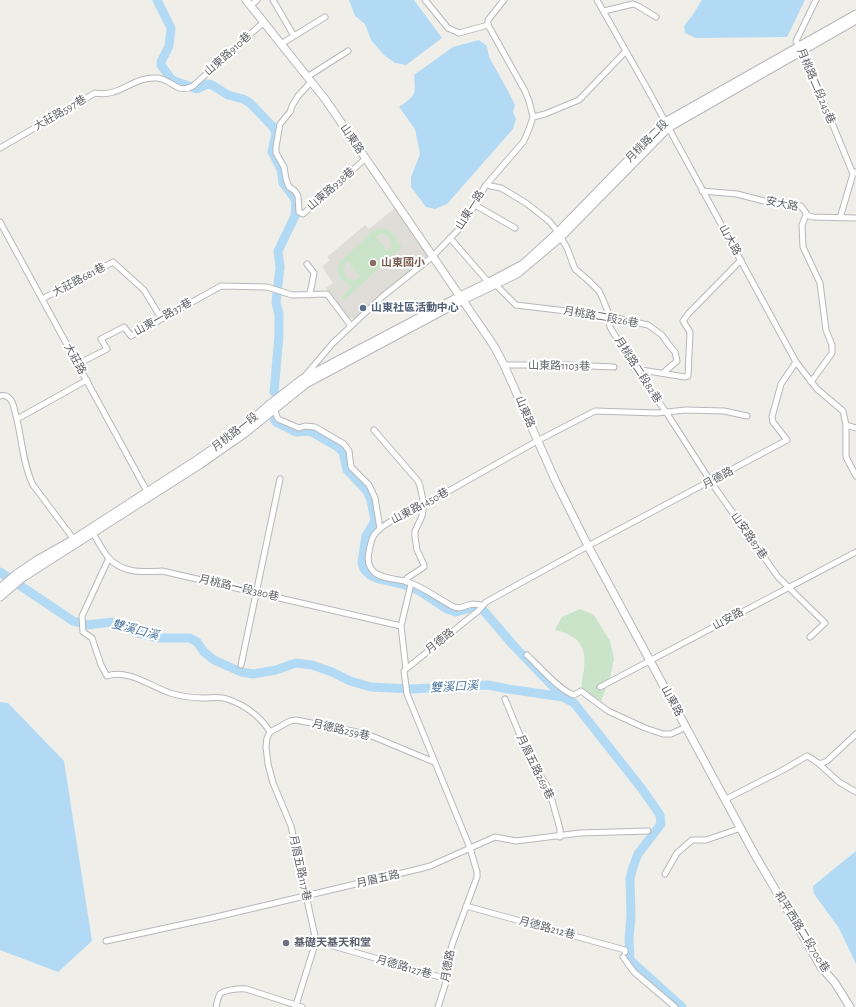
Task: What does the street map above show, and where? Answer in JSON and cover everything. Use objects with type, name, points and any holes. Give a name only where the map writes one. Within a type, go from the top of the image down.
[{"type":"street","points":[[248,3],[257,0]]},
{"type":"street","points":[[273,0],[294,36]]},
{"type":"street","points":[[425,0],[448,28],[459,33],[488,25],[488,20],[504,0]]},
{"type":"street","name":"山大路","points":[[598,0],[796,362],[817,389],[843,411],[846,425],[846,457],[856,476]]},
{"type":"street","name":"月桃路二段245巷","points":[[816,0],[796,41],[854,173]]},
{"type":"street","name":"山東路","points":[[248,3],[325,99],[494,346],[504,365],[556,482],[588,546],[755,855]]},
{"type":"street","points":[[604,10],[633,4],[656,17]]},
{"type":"street","name":"月桃路二段","points":[[461,298],[517,274],[527,267],[667,125],[856,14]]},
{"type":"street","points":[[281,44],[325,17]]},
{"type":"street","name":"月桃路二段","points":[[800,48],[856,20]]},
{"type":"street","name":"山東路910巷","points":[[192,87],[264,22]]},
{"type":"street","name":"山東一路","points":[[304,381],[333,343],[383,296],[432,257],[462,226],[476,205],[479,196],[486,185],[524,142],[532,117],[529,101],[525,91],[488,25]]},
{"type":"street","points":[[309,79],[348,51]]},
{"type":"street","points":[[532,117],[545,114],[579,100],[626,51]]},
{"type":"street","name":"大莊路597巷","points":[[0,148],[95,93],[114,93],[143,79],[155,78],[163,79],[179,89],[186,90],[192,87]]},
{"type":"street","name":"山東路938巷","points":[[309,79],[292,106],[290,112],[280,124],[276,147],[276,153],[284,167],[288,183],[298,196],[299,212],[303,214],[365,159]]},
{"type":"street","points":[[840,218],[854,173]]},
{"type":"street","name":"月桃路二段82巷","points":[[486,185],[502,188],[526,203],[549,221],[560,234],[575,269],[599,290],[604,301],[610,327],[634,369],[666,412],[711,482]]},
{"type":"street","name":"安大路","points":[[702,191],[737,194],[764,201],[801,206],[806,215],[813,217],[856,218]]},
{"type":"street","points":[[476,205],[514,228]]},
{"type":"street","points":[[806,215],[802,225],[803,247],[820,284],[826,330],[832,345],[832,354],[811,382]]},
{"type":"street","name":"大莊路","points":[[0,222],[148,494]]},
{"type":"street","points":[[0,234],[6,231]]},
{"type":"street","name":"月桃路二段26巷","points":[[450,238],[492,285],[516,305],[608,316],[648,325],[662,335],[668,345],[675,352],[677,361],[663,373]]},
{"type":"street","points":[[634,369],[685,377],[688,376],[690,332],[683,322],[689,313],[741,260]]},
{"type":"street","name":"大莊路681巷","points":[[42,300],[113,262],[144,290],[161,318]]},
{"type":"street","points":[[307,264],[314,273],[312,289],[308,295]]},
{"type":"street","name":"山東一路37巷","points":[[78,364],[107,349],[101,339],[124,326],[131,336],[221,286],[267,287],[292,295],[308,295]]},
{"type":"street","points":[[308,295],[327,294],[351,326]]},
{"type":"street","name":"月桃路一段","points":[[200,461],[240,430],[271,403],[304,381],[461,298]]},
{"type":"street","name":"月德路","points":[[438,1007],[447,979],[450,952],[477,872],[470,848],[407,694],[404,672],[478,611],[482,605],[588,546],[711,482],[787,440],[773,422],[772,417],[781,384],[796,362]]},
{"type":"street","name":"山東路1103巷","points":[[504,365],[614,367]]},
{"type":"street","points":[[17,419],[87,380]]},
{"type":"street","name":"月桃路一段","points":[[10,584],[18,577],[244,434],[304,381]]},
{"type":"street","points":[[0,396],[9,397],[12,402],[17,419],[28,475],[33,485],[75,541]]},
{"type":"street","points":[[274,409],[278,419],[299,428],[304,426],[315,427],[344,444],[349,451],[351,467],[369,485],[375,498],[378,508],[380,529]]},
{"type":"street","name":"山東路1450巷","points":[[482,605],[472,604],[459,608],[454,607],[419,586],[379,575],[372,571],[367,559],[374,534],[409,511],[424,505],[537,441],[594,411],[724,411],[747,416]]},
{"type":"street","points":[[846,425],[856,428]]},
{"type":"street","points":[[374,430],[418,481],[422,491],[424,505],[422,516],[415,531],[417,550],[424,567],[407,578],[406,582]]},
{"type":"street","points":[[241,665],[280,479]]},
{"type":"street","name":"山安路87巷","points":[[711,482],[778,577],[825,623],[810,637]]},
{"type":"street","name":"月桃路一段","points":[[75,541],[93,533],[148,494]]},
{"type":"street","name":"月桃路一段380巷","points":[[93,533],[109,558],[125,569],[142,572],[162,570],[401,626]]},
{"type":"street","name":"山安路","points":[[600,687],[856,552]]},
{"type":"street","points":[[109,558],[82,616],[83,632],[92,638],[101,665],[107,676],[121,674],[160,689],[193,698],[214,697],[227,699],[252,712],[264,722],[270,732]]},
{"type":"street","points":[[0,588],[10,584]]},
{"type":"street","points":[[0,597],[10,584]]},
{"type":"street","points":[[406,669],[401,626],[408,592],[412,584]]},
{"type":"street","points":[[527,654],[555,682],[570,694],[574,695],[581,691],[608,711],[630,722],[663,734],[671,734],[686,727]]},
{"type":"street","name":"月眉五路269巷","points":[[505,699],[531,762],[547,786],[560,829],[560,837]]},
{"type":"street","name":"月德路259巷","points":[[270,732],[296,720],[367,734],[434,762]]},
{"type":"street","name":"月眉五路117巷","points":[[270,732],[267,738],[266,747],[268,764],[273,783],[291,826],[316,941],[299,1006]]},
{"type":"street","points":[[818,763],[822,764],[827,761],[856,734]]},
{"type":"street","points":[[726,799],[807,756],[818,763],[839,782],[856,792]]},
{"type":"street","points":[[665,874],[677,853],[692,840],[706,840],[741,828]]},
{"type":"street","name":"月眉五路","points":[[106,941],[212,918],[430,866],[495,837],[516,841],[560,837],[580,833],[648,830]]},
{"type":"street","name":"和平西路二段700巷","points":[[755,855],[821,966],[835,983],[850,1007]]},
{"type":"street","name":"月德路212巷","points":[[466,906],[625,950],[624,955],[634,972],[675,1007]]},
{"type":"street","name":"月德路127巷","points":[[316,941],[447,979]]},
{"type":"street","points":[[216,1007],[220,994],[240,988],[299,1006]]},
{"type":"shaded area","name":"山東國小","points":[[395,208],[429,256],[381,295],[356,318],[347,318],[336,300],[326,288],[333,283],[322,267],[330,260],[327,257],[365,225],[369,229]]},
{"type":"green space","points":[[382,228],[388,230],[394,236],[397,244],[399,243],[402,247],[344,300],[341,298],[352,286],[345,282],[340,276],[338,269],[339,265],[341,261],[374,230]],"holes":[[[382,234],[390,238],[392,243],[388,251],[375,237]],[[347,261],[361,277],[354,280],[346,276],[344,268]]]},
{"type":"green space","points":[[580,609],[594,615],[610,641],[614,659],[610,678],[601,701],[582,689],[585,662],[584,654],[579,643],[570,635],[555,630],[562,617]]},
{"type":"water","points":[[349,0],[414,0],[442,38],[406,65],[395,63],[384,55],[371,40],[365,24],[355,16]]},
{"type":"water","points":[[702,0],[805,0],[787,37],[696,38],[685,33],[684,26]]},
{"type":"water","points":[[479,40],[487,46],[489,57],[515,105],[513,112],[516,119],[513,129],[447,204],[435,209],[426,207],[411,187],[411,177],[420,154],[415,129],[399,107],[409,100],[414,94],[414,75],[453,47]]},
{"type":"water","points":[[0,702],[8,703],[64,761],[92,941],[58,972],[0,950]]},
{"type":"water","points":[[856,851],[856,964],[839,928],[814,894],[813,886]]},
{"type":"waterway","points":[[157,0],[171,28],[169,46],[161,65],[172,80],[197,89],[207,84],[212,85],[228,95],[243,99],[250,103],[273,127],[276,133],[272,152],[281,169],[283,183],[296,201],[295,216],[278,251],[280,267],[276,303],[279,314],[279,336],[274,392]]},
{"type":"waterway","points":[[272,415],[276,422],[296,432],[308,431],[314,433],[338,447],[343,452],[347,470],[367,491],[371,500],[375,521],[366,536],[362,563],[364,569],[370,575],[418,590],[447,609],[456,612],[473,607],[483,610],[514,646],[563,697]]},
{"type":"waterway","name":"雙溪口溪","points":[[0,572],[73,621],[87,625],[112,622],[137,633],[157,638],[190,638],[197,642],[204,652],[214,660],[241,672],[253,674],[276,670],[296,663],[312,665],[332,672],[350,681],[371,687],[412,689],[488,685],[563,697],[574,703],[642,789],[660,815],[661,824],[638,854],[630,879],[630,960],[682,1007]]},
{"type":"place","name":"山東國小","points":[[373,263]]},
{"type":"place","name":"山東社區活動中心","points":[[363,308]]},
{"type":"place","name":"基礎天基天和堂","points":[[286,943]]}]
